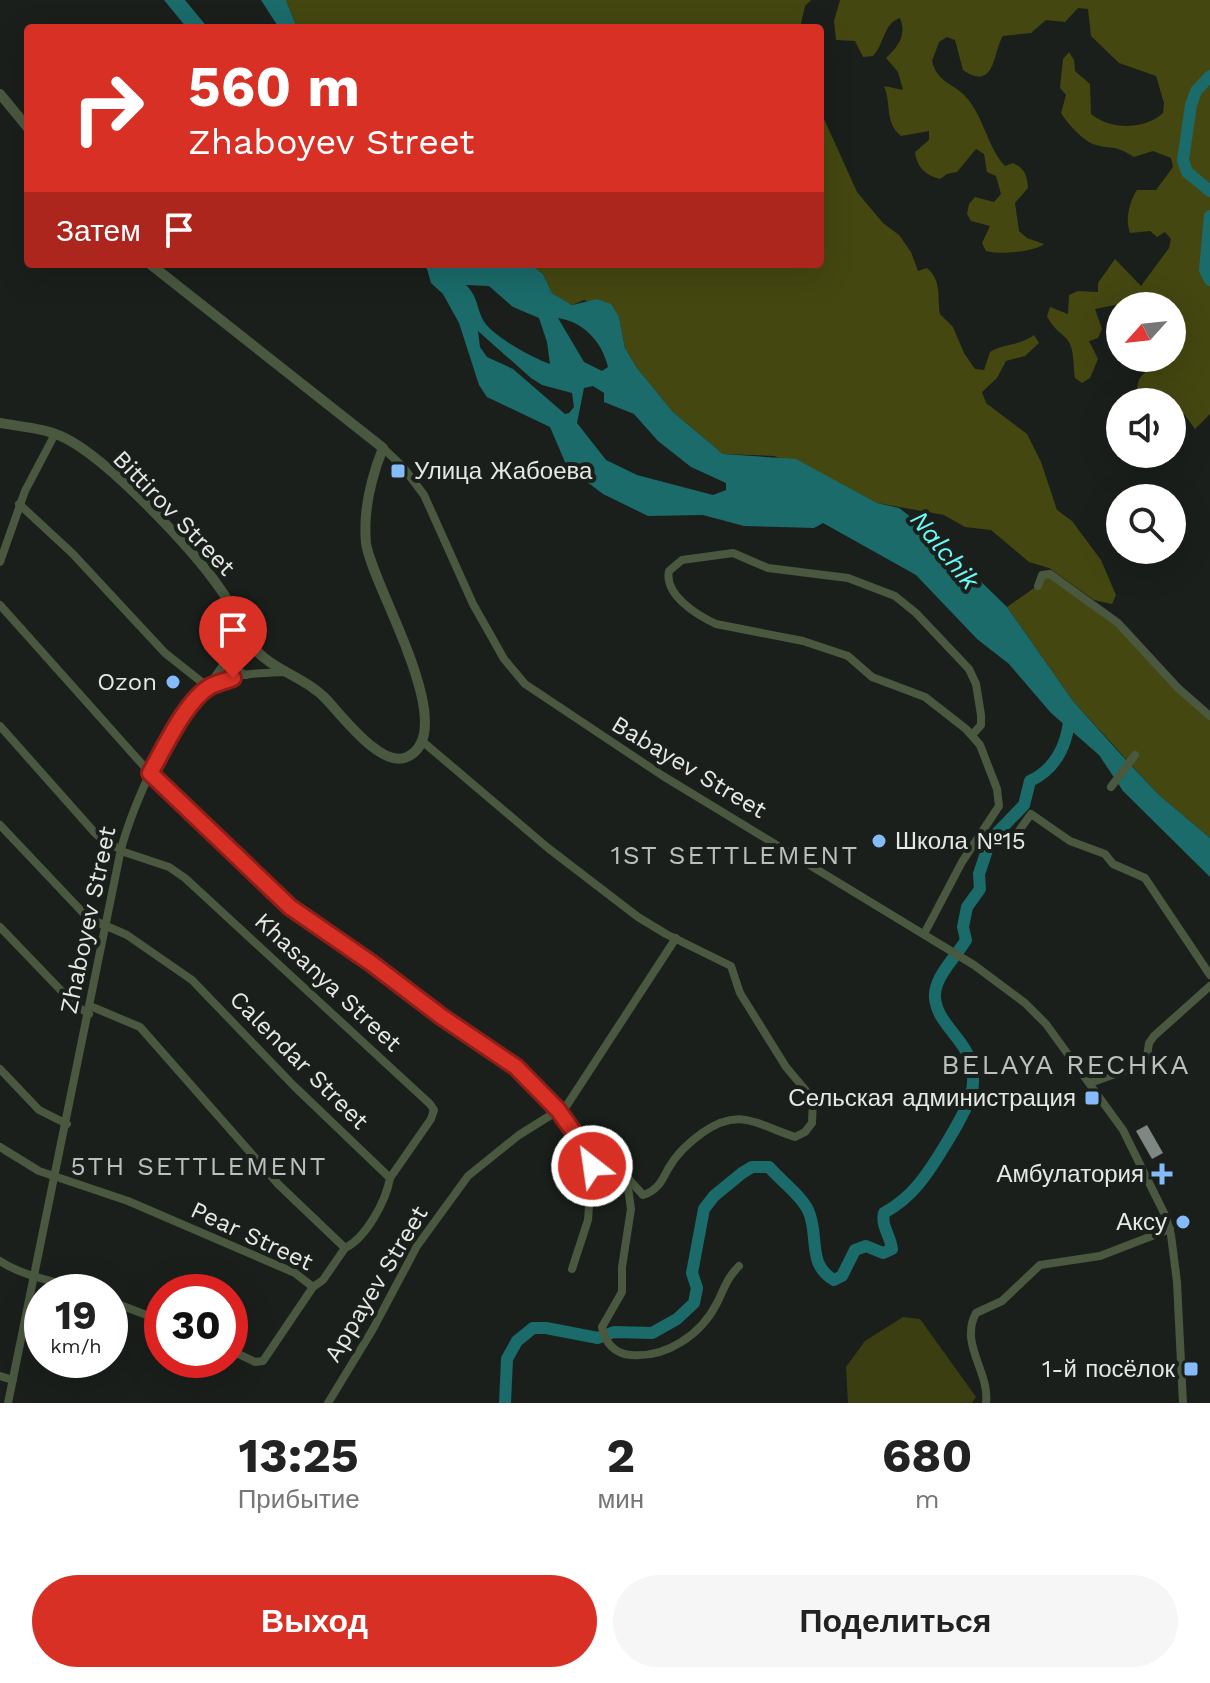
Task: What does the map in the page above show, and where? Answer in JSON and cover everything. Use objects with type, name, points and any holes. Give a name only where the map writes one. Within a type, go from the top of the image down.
[{"type":"street","points":[[0,94],[24,123]]},
{"type":"street","name":"Babayev Street","points":[[155,268],[403,467],[424,495],[473,604],[504,659],[525,684],[652,770],[974,965],[1038,1014],[1130,1141],[1170,1229],[1177,1282],[1183,1403]]},
{"type":"street","name":"Bittirov Street","points":[[0,423],[55,434],[92,457],[143,503],[198,560],[221,589],[254,648],[287,672]]},
{"type":"street","points":[[0,562],[19,504],[55,434]]},
{"type":"street","points":[[19,504],[72,553],[165,653],[208,687],[251,674],[287,672],[311,684],[348,725],[391,758],[406,757],[422,741],[424,712],[415,671],[378,587],[366,545],[371,483],[383,448]]},
{"type":"street","points":[[924,934],[962,862],[987,832],[1000,799],[984,754],[972,735],[925,697],[872,677],[848,656],[803,641],[711,622],[672,590],[668,583],[669,571],[682,560],[733,553],[768,568],[848,578],[895,596],[916,613],[969,669],[981,715],[981,725],[972,735]]},
{"type":"street","points":[[1038,586],[1042,575],[1052,575],[1110,616],[1178,688],[1210,716]]},
{"type":"street","points":[[0,605],[150,773],[290,907],[510,1062],[558,1110],[588,1152],[592,1166],[588,1220],[572,1269]]},
{"type":"street","points":[[235,615],[232,668],[251,674]]},
{"type":"street","points":[[234,650],[254,648],[260,661],[251,674]]},
{"type":"street","name":"Zhaboyev Street","points":[[35,1274],[121,850],[150,773],[178,724],[234,650]]},
{"type":"street","name":"Khasanya Street","points":[[0,726],[100,839],[169,867],[185,878],[430,1104],[434,1110],[431,1119],[390,1178]]},
{"type":"street","points":[[422,741],[472,780],[548,848],[638,917],[731,966],[740,993],[786,1067],[810,1094],[814,1104],[812,1123],[803,1134],[795,1137],[758,1123],[723,1120],[685,1146],[660,1184],[650,1193],[641,1195],[596,1143],[566,1121]]},
{"type":"street","points":[[1112,787],[1134,756]]},
{"type":"street","points":[[987,832],[1011,844],[1031,814],[1061,836],[1105,854],[1113,864],[1145,878],[1210,975]]},
{"type":"street","name":"Calendar Street","points":[[0,825],[88,918],[166,959],[192,980],[294,1086],[390,1178]]},
{"type":"street","points":[[0,927],[75,1005],[140,1027],[279,1185],[345,1248]]},
{"type":"street","name":"Appayev Street","points":[[328,1403],[373,1329],[417,1246],[468,1176],[508,1143],[572,1099],[676,938]]},
{"type":"street","points":[[1090,1083],[1146,1063],[1149,1043],[1154,1036],[1210,986]]},
{"type":"street","points":[[0,1069],[39,1110],[67,1124]]},
{"type":"street","name":"Pear Street","points":[[0,1147],[39,1171],[128,1201],[306,1279],[313,1287],[261,1362],[248,1357]]},
{"type":"street","points":[[313,1287],[323,1280],[345,1248],[354,1243],[375,1214],[389,1188],[390,1178]]},
{"type":"street","points":[[627,1180],[631,1209],[622,1267],[622,1292],[602,1327],[606,1340],[617,1351],[627,1355],[649,1355],[674,1347],[716,1306],[729,1275],[739,1266]]},
{"type":"street","points":[[986,1403],[986,1391],[971,1338],[971,1325],[976,1313],[1002,1301],[1040,1265],[1100,1256],[1170,1229]]},
{"type":"street","points":[[0,1261],[24,1274]]},
{"type":"street","name":"Zhaboyev Street","points":[[8,1403],[24,1328]]},
{"type":"street","points":[[0,1376],[13,1380]]},
{"type":"green space","points":[[903,1317],[920,1319],[976,1397],[972,1403],[848,1403],[846,1367],[865,1341]]},
{"type":"shaded area","points":[[286,0],[811,0],[805,6],[801,24],[295,24]]},
{"type":"shaded area","points":[[840,0],[1210,0],[1210,414],[1195,429],[1186,417],[1186,388],[1137,388],[1145,372],[1186,372],[1186,292],[1106,292],[1106,307],[1095,309],[1102,329],[1098,338],[1089,341],[1098,359],[1090,378],[1082,383],[1075,378],[1068,341],[1047,316],[1050,307],[1068,314],[1069,295],[1078,291],[1098,292],[1098,283],[1115,259],[1141,286],[1169,248],[1171,239],[1165,232],[1157,237],[1150,231],[1130,233],[1128,217],[1137,190],[1156,190],[1173,167],[1171,158],[1153,151],[1134,157],[1118,149],[1091,143],[1077,132],[1061,113],[1066,95],[1060,88],[1063,59],[1069,52],[1075,71],[1090,84],[1091,114],[1117,125],[1147,123],[1163,113],[1164,103],[1156,76],[1119,63],[1091,36],[1088,9],[1078,8],[1065,22],[1046,20],[1031,33],[1003,36],[992,67],[982,76],[974,76],[963,70],[955,40],[947,37],[939,42],[932,61],[934,68],[971,104],[1005,166],[1013,163],[1023,170],[1028,188],[1015,203],[1019,231],[1027,238],[1044,244],[1016,252],[986,251],[982,243],[990,226],[971,221],[967,214],[969,204],[975,197],[994,202],[1001,194],[996,176],[987,172],[984,154],[976,149],[957,172],[940,179],[923,170],[917,162],[915,152],[929,140],[929,131],[901,136],[892,125],[884,86],[903,90],[898,72],[886,58],[900,40],[900,18],[887,29],[873,56],[863,57],[855,41],[836,40],[834,21]]},
{"type":"shaded area","points":[[824,119],[857,192],[883,223],[899,235],[911,252],[918,271],[927,268],[932,273],[938,289],[940,314],[953,327],[975,369],[984,370],[990,352],[995,349],[1034,335],[1039,343],[1025,356],[1006,361],[997,378],[982,392],[986,403],[1027,434],[1041,462],[1057,510],[1072,521],[1101,560],[1116,595],[1112,604],[1094,600],[1049,568],[1029,562],[991,530],[965,527],[944,515],[877,503],[839,483],[774,456],[723,454],[673,412],[637,368],[625,348],[619,317],[584,300],[572,305],[552,293],[543,274],[535,268],[824,268]]},
{"type":"shaded area","points":[[1048,574],[1103,611],[1210,716],[1210,838],[1158,794],[1073,701],[1007,607],[1037,586]]},
{"type":"water","points":[[164,0],[185,0],[205,24],[184,24]]},
{"type":"water","points":[[261,0],[286,0],[295,24],[276,24]]},
{"type":"water","name":"Nalchik","points":[[426,268],[535,268],[543,274],[552,293],[572,305],[597,299],[611,304],[619,317],[625,348],[637,368],[673,412],[723,454],[796,459],[877,503],[899,508],[928,530],[1007,607],[1073,701],[1116,749],[1158,794],[1210,838],[1210,877],[1123,791],[1099,755],[1051,713],[1009,664],[977,639],[916,575],[823,523],[814,528],[744,526],[703,515],[648,516],[603,494],[578,475],[565,462],[550,427],[487,397],[479,385],[459,323],[443,294],[431,283]],"holes":[[[466,285],[489,286],[513,307],[539,318],[550,364],[493,332],[486,325]],[[558,318],[584,329],[601,349],[608,367],[602,371],[584,362]],[[478,331],[531,378],[542,385],[572,393],[574,407],[569,413],[565,414],[513,369],[487,357],[480,347]],[[593,386],[604,393],[604,402],[634,414],[658,441],[691,467],[726,483],[726,490],[713,495],[637,475],[606,460],[577,423],[584,388]]]},
{"type":"building","points":[[1147,1125],[1163,1153],[1152,1159],[1136,1131]]},
{"type":"waterway","points":[[1210,76],[1196,91],[1191,105],[1183,160],[1187,172],[1210,191]]},
{"type":"waterway","points":[[1210,216],[1205,270],[1210,280]]},
{"type":"waterway","points":[[505,1403],[507,1359],[517,1341],[533,1328],[598,1338],[614,1332],[652,1333],[677,1319],[694,1303],[697,1288],[692,1273],[704,1209],[714,1196],[752,1167],[769,1167],[805,1204],[820,1266],[834,1280],[842,1276],[855,1250],[866,1246],[883,1253],[892,1249],[884,1213],[906,1198],[923,1178],[957,1126],[972,1091],[973,1073],[968,1055],[940,1014],[935,990],[966,940],[963,927],[967,907],[980,889],[979,874],[987,850],[997,833],[1024,805],[1030,781],[1048,769],[1060,753],[1070,713]]},
{"type":"place","name":"Улица Жабоева","points":[[398,471]]},
{"type":"place","name":"Ozon","points":[[173,682]]},
{"type":"place","name":"Школа №15","points":[[879,841]]},
{"type":"place","name":"Сельская администрация","points":[[1092,1098]]},
{"type":"place","name":"Амбулатория","points":[[1162,1174]]},
{"type":"place","name":"Аксу","points":[[1183,1222]]},
{"type":"place","name":"1-й посёлок","points":[[1191,1369]]},
{"type":"district","name":"1ST SETTLEMENT","points":[[735,855]]},
{"type":"district","name":"BELAYA RECHKA","points":[[1066,1064]]},
{"type":"district","name":"5TH SETTLEMENT","points":[[199,1166]]},
{"type":"route","points":[[233,678],[208,687],[202,693],[178,724],[150,773],[205,822],[290,907],[343,942],[459,1030],[516,1067],[558,1110],[588,1152],[592,1166]]}]
